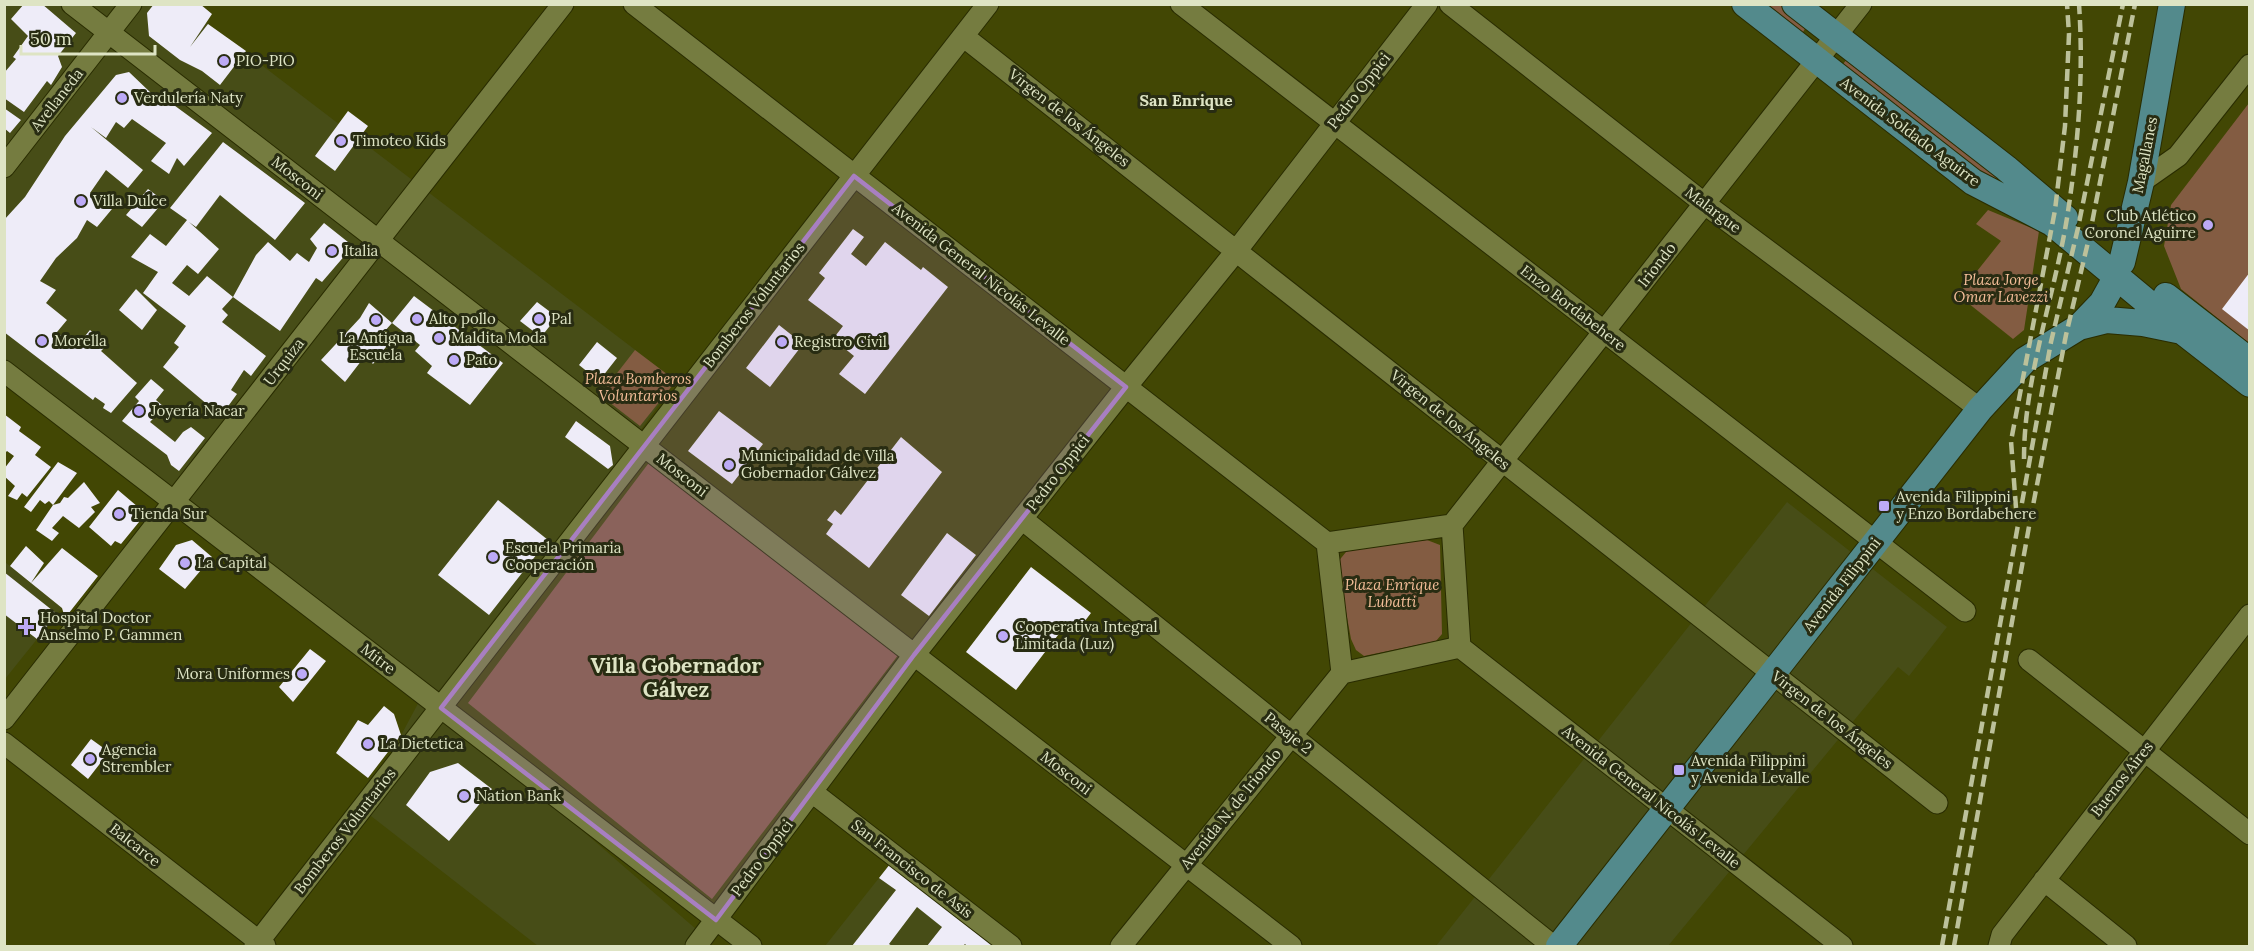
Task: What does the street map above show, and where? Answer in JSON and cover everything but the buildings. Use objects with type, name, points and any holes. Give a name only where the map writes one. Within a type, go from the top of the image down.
[{"type":"main road","name":"Avenida Soldado Aguirre","points":[[1745,4],[1973,182],[2052,223],[2250,361]]},
{"type":"main road","name":"Avenida Soldado Aguirre","points":[[1795,4],[2120,269],[2182,332],[2250,384]]},
{"type":"main road","name":"Magallanes","points":[[2079,327],[2102,303],[2120,269],[2141,182],[2172,4]]},
{"type":"main road","name":"Avenida Filippini","points":[[1559,946],[1980,409],[2025,360],[2079,327],[2107,320],[2143,323],[2182,332]]},
{"type":"street","name":"Mosconi","points":[[72,4],[1291,946]]},
{"type":"street","name":"Avellaneda","points":[[4,166],[131,4]]},
{"type":"street","name":"Urquiza","points":[[4,719],[563,4]]},
{"type":"street","name":"Avenida General Nicolás Levalle","points":[[634,4],[1328,543]]},
{"type":"street","name":"Bomberos Voluntarios","points":[[260,945],[441,708],[988,4]]},
{"type":"street","name":"Enzo Bordabehere","points":[[1181,4],[1965,611]]},
{"type":"street","name":"Pedro Oppici","points":[[696,946],[914,655],[1126,387],[1238,250],[1427,4]]},
{"type":"street","name":"Malargue","points":[[1450,4],[1705,204],[1980,409]]},
{"type":"street","name":"Iriondo","points":[[1452,525],[1861,4]]},
{"type":"street","name":"Virgen de los Ángeles","points":[[963,36],[1238,250],[1937,803]]},
{"type":"street","points":[[2141,182],[2178,156],[2250,65]]},
{"type":"street","name":"Mitre","points":[[4,372],[751,946]]},
{"type":"street","name":"Pasaje 2","points":[[1022,519],[1553,946]]},
{"type":"street","points":[[1452,525],[1460,647],[1342,673],[1328,543],[1452,525]]},
{"type":"street","name":"Buenos Aires","points":[[1999,946],[2002,935],[2250,615]]},
{"type":"street","name":"Avenida General Nicolás Levalle","points":[[1460,647],[1842,946]]},
{"type":"street","points":[[2029,660],[2250,834]]},
{"type":"street","name":"Avenida N. de Iriondo","points":[[1121,946],[1342,673]]},
{"type":"street","name":"Balcarce","points":[[4,743],[260,945]]},
{"type":"street","name":"San Francisco de Asis","points":[[812,792],[1011,946]]},
{"type":"street","points":[[2044,880],[2126,946]]},
{"type":"highlighted area","points":[[854,176],[1126,387],[914,655],[716,920],[441,708]]},
{"type":"shaded area","points":[[5,4],[183,5],[676,381],[441,708],[704,936],[696,946],[538,946],[362,809],[423,694],[5,386]]},
{"type":"shaded area","points":[[1787,502],[1947,627],[1909,676],[1898,667],[1668,946],[1436,946]]},
{"type":"shaded area","name":"Hospital Doctor Anselmo P. Gammen","points":[[5,562],[62,608],[5,679]]},
{"type":"shaded area","points":[[894,859],[1001,946],[825,946]]},
{"type":"green space","points":[[1761,5],[1782,5],[1805,22],[1806,27],[1803,32],[1797,32]]},
{"type":"green space","points":[[1847,59],[2020,188],[1992,185],[1843,64]]},
{"type":"green space","name":"Club Atlético Coronel Aguirre","points":[[2249,103],[2249,343],[2181,289],[2164,246],[2171,205]]},
{"type":"green space","name":"Plaza Jorge Omar Lavezzi","points":[[1988,210],[2039,231],[2024,330],[2013,339],[1958,295],[2001,241],[1976,224]]},
{"type":"green space","name":"Plaza Bomberos Voluntarios","points":[[635,350],[676,381],[640,426],[600,395]]},
{"type":"green space","points":[[651,460],[902,650],[712,899],[468,703]]},
{"type":"green space","name":"Plaza Enrique Lubatti","points":[[1427,540],[1440,545],[1442,634],[1436,641],[1364,656],[1356,650],[1351,639],[1337,563],[1346,552],[1358,547]]},
{"type":"railway","points":[[2016,508],[2011,441],[2055,210],[2065,126],[2069,34],[2067,4]]},
{"type":"railway","points":[[2024,459],[2025,428],[2034,368],[2067,218],[2074,165],[2080,84],[2079,4]]},
{"type":"railway","points":[[1942,946],[2051,342],[2078,228],[2123,4]]},
{"type":"railway","points":[[1954,946],[2030,521],[2135,4]]},
{"type":"place","name":"PIO-PIO","points":[[224,61]]},
{"type":"place","name":"Verdulería Naty","points":[[122,98]]},
{"type":"place","name":"Timoteo Kids","points":[[341,141]]},
{"type":"place","name":"Villa Dulce","points":[[81,201]]},
{"type":"place","name":"Club Atlético Coronel Aguirre","points":[[2208,225]]},
{"type":"place","name":"Italia","points":[[332,251]]},
{"type":"place","name":"Alto pollo","points":[[417,319]]},
{"type":"place","name":"Pal","points":[[539,319]]},
{"type":"place","name":"La Antigua Escuela","points":[[376,320]]},
{"type":"place","name":"Maldita Moda","points":[[439,338]]},
{"type":"place","name":"Morella","points":[[42,341]]},
{"type":"place","name":"Registro Civil","points":[[782,342]]},
{"type":"place","name":"Pato","points":[[454,360]]},
{"type":"place","name":"Joyería Nacar","points":[[139,411]]},
{"type":"place","name":"Municipalidad de Villa Gobernador Gálvez","points":[[729,465]]},
{"type":"place","name":"Avenida Filippini y Enzo Bordabehere","points":[[1884,506]]},
{"type":"place","name":"Tienda Sur","points":[[119,514]]},
{"type":"place","name":"Escuela Primaria Cooperación","points":[[493,557]]},
{"type":"place","name":"La Capital","points":[[185,563]]},
{"type":"place","name":"Hospital Doctor Anselmo P. Gammen","points":[[26,627]]},
{"type":"place","name":"Cooperativa Integral Limitada (Luz)","points":[[1003,636]]},
{"type":"place","name":"Mora Uniformes","points":[[302,674]]},
{"type":"place","name":"La Dietetica","points":[[368,744]]},
{"type":"place","name":"Agencia Strembler","points":[[90,759]]},
{"type":"place","name":"Avenida Filippini y Avenida Levalle","points":[[1679,770]]},
{"type":"place","name":"Nation Bank","points":[[464,796]]},
{"type":"district","name":"San Enrique","points":[[1186,100]]},
{"type":"district","name":"Villa Gobernador Gálvez","points":[[676,678]]}]
